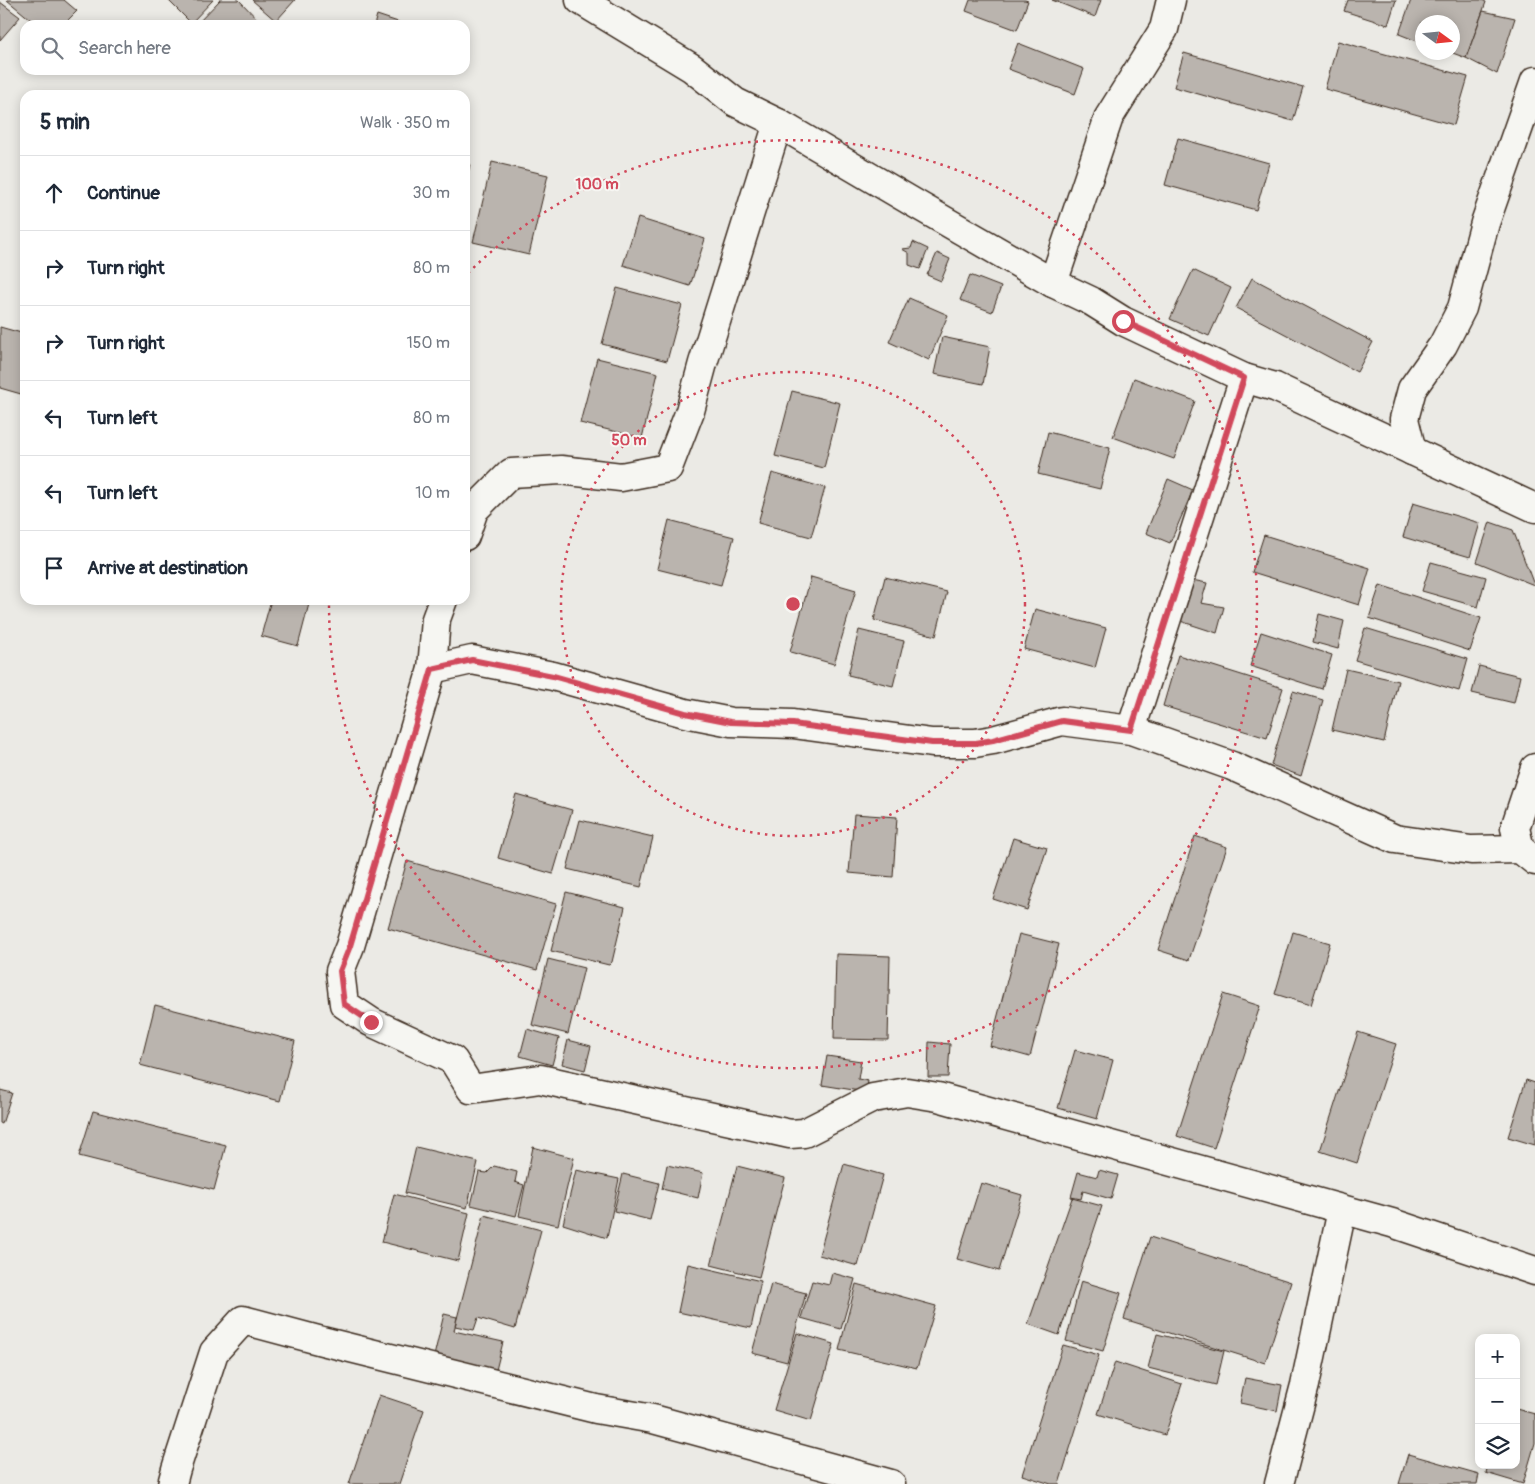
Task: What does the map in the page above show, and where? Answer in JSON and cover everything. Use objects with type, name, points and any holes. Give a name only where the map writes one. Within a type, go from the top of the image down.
[{"type":"street","points":[[580,0],[692,68],[735,102],[778,123],[921,207],[1053,282],[1091,301],[1123,321],[1244,378],[1275,387],[1535,508]]},
{"type":"street","points":[[1053,282],[1109,117],[1164,29],[1171,0]]},
{"type":"street","points":[[1412,451],[1404,419],[1412,389],[1443,345],[1462,308],[1485,223],[1535,81]]},
{"type":"street","points":[[470,522],[474,510],[511,473],[561,470],[621,477],[668,468],[690,411],[705,354],[778,123]]},
{"type":"street","points":[[1131,730],[1244,378]]},
{"type":"street","points":[[441,605],[436,619],[432,669],[350,946],[340,971],[344,1004],[371,1022],[453,1060],[471,1089],[540,1079],[790,1134],[804,1133],[873,1098],[907,1092],[938,1097],[1392,1223],[1535,1271]]},
{"type":"street","points":[[432,669],[472,660],[553,676],[685,713],[731,722],[793,724],[932,743],[976,743],[1062,721],[1131,730],[1232,766],[1395,839],[1472,850],[1528,855]]},
{"type":"street","points":[[1528,855],[1514,828],[1535,768]]},
{"type":"street","points":[[1279,1484],[1305,1385],[1342,1210]]},
{"type":"street","points":[[172,1484],[214,1352],[243,1320],[596,1409],[661,1421],[891,1484]]},
{"type":"building","points":[[7,0],[64,0],[77,11],[68,20],[31,20]]},
{"type":"building","points":[[168,0],[213,0],[194,20],[188,20]]},
{"type":"building","points":[[220,0],[239,0],[258,20],[201,20]]},
{"type":"building","points":[[252,0],[295,0],[275,20]]},
{"type":"building","points":[[970,0],[1028,1],[1017,30],[966,11]]},
{"type":"building","points":[[1052,0],[1101,0],[1095,17]]},
{"type":"building","points":[[1348,0],[1396,0],[1388,25],[1344,11]]},
{"type":"building","points":[[1411,0],[1482,0],[1486,2],[1466,58],[1460,56],[1460,15],[1415,15],[1415,40],[1399,34]]},
{"type":"building","points":[[0,2],[20,17],[0,40]]},
{"type":"building","points":[[1483,11],[1515,18],[1497,74],[1466,58]]},
{"type":"building","points":[[377,15],[392,20],[376,20]]},
{"type":"building","points":[[1338,41],[1468,77],[1454,125],[1325,89]]},
{"type":"building","points":[[1018,43],[1084,69],[1075,94],[1008,69]]},
{"type":"building","points":[[1184,53],[1303,87],[1293,121],[1174,87]]},
{"type":"building","points":[[1178,138],[1269,163],[1256,210],[1165,185]]},
{"type":"building","points":[[492,162],[548,175],[529,255],[473,242]]},
{"type":"building","points":[[638,218],[705,239],[690,286],[623,265]]},
{"type":"building","points":[[913,242],[928,249],[920,269],[909,265],[909,253],[902,249],[911,248]]},
{"type":"building","points":[[937,253],[950,259],[941,281],[927,275]]},
{"type":"building","points":[[1193,270],[1231,288],[1209,336],[1170,319]]},
{"type":"building","points":[[970,275],[1001,287],[992,312],[960,300]]},
{"type":"building","points":[[1252,278],[1373,342],[1357,372],[1236,308]]},
{"type":"building","points":[[617,288],[682,305],[667,361],[602,344]]},
{"type":"building","points":[[909,298],[948,315],[929,360],[889,342]]},
{"type":"building","points":[[0,327],[20,333],[20,394],[0,388]]},
{"type":"building","points":[[942,337],[990,347],[983,384],[934,374]]},
{"type":"building","points":[[597,358],[658,373],[642,438],[580,423]]},
{"type":"building","points":[[1134,378],[1195,401],[1174,459],[1113,437]]},
{"type":"building","points":[[792,391],[840,403],[824,468],[775,456]]},
{"type":"building","points":[[1048,432],[1110,448],[1100,489],[1038,474]]},
{"type":"building","points":[[772,473],[825,488],[811,537],[758,523]]},
{"type":"building","points":[[1168,479],[1193,490],[1170,543],[1146,533]]},
{"type":"building","points":[[1413,503],[1480,523],[1470,557],[1403,537]]},
{"type":"building","points":[[669,520],[734,537],[721,585],[657,569]]},
{"type":"building","points":[[1490,522],[1513,530],[1534,585],[1477,562]]},
{"type":"building","points":[[1264,535],[1370,568],[1359,605],[1252,572]]},
{"type":"building","points":[[1431,562],[1486,577],[1478,607],[1422,591]]},
{"type":"building","points":[[811,577],[856,590],[834,664],[790,652]]},
{"type":"building","points":[[885,577],[947,592],[936,636],[874,620]]},
{"type":"building","points":[[1192,580],[1207,583],[1201,603],[1224,607],[1217,633],[1177,620]]},
{"type":"building","points":[[1380,585],[1481,618],[1470,651],[1369,618]]},
{"type":"building","points":[[270,605],[309,605],[298,646],[261,636]]},
{"type":"building","points":[[1035,609],[1106,628],[1095,668],[1024,649]]},
{"type":"building","points":[[1319,614],[1344,621],[1338,649],[1313,642]]},
{"type":"building","points":[[1365,628],[1468,659],[1459,691],[1355,660]]},
{"type":"building","points":[[859,630],[904,641],[893,686],[848,675]]},
{"type":"building","points":[[1261,632],[1332,655],[1322,689],[1250,666]]},
{"type":"building","points":[[1178,655],[1283,688],[1267,738],[1163,706]]},
{"type":"building","points":[[1479,666],[1520,676],[1514,703],[1472,693]]},
{"type":"building","points":[[1346,669],[1398,681],[1384,742],[1332,730]]},
{"type":"building","points":[[1293,691],[1323,700],[1301,776],[1271,765]]},
{"type":"building","points":[[516,794],[572,810],[553,874],[498,858]]},
{"type":"building","points":[[854,814],[897,817],[893,877],[849,873]]},
{"type":"building","points":[[580,820],[653,837],[641,887],[567,869]]},
{"type":"building","points":[[1195,836],[1227,847],[1189,960],[1158,950]]},
{"type":"building","points":[[1013,838],[1047,848],[1027,910],[993,899]]},
{"type":"building","points":[[407,861],[556,904],[537,970],[388,928]]},
{"type":"building","points":[[566,892],[625,907],[612,962],[609,965],[551,951]]},
{"type":"building","points":[[1293,932],[1330,943],[1311,1005],[1275,994]]},
{"type":"building","points":[[1019,934],[1059,944],[1030,1057],[990,1046]]},
{"type":"building","points":[[836,954],[890,956],[888,1040],[834,1039]]},
{"type":"building","points":[[548,959],[584,968],[568,1034],[532,1025]]},
{"type":"building","points":[[1223,994],[1260,1006],[1214,1148],[1177,1136]]},
{"type":"building","points":[[155,1005],[295,1041],[280,1101],[140,1065]]},
{"type":"building","points":[[527,1029],[559,1038],[552,1065],[520,1056]]},
{"type":"building","points":[[1358,1032],[1396,1044],[1357,1163],[1320,1151]]},
{"type":"building","points":[[568,1040],[591,1046],[585,1070],[562,1064]]},
{"type":"building","points":[[929,1042],[950,1044],[948,1077],[928,1077]]},
{"type":"building","points":[[1075,1050],[1113,1060],[1097,1119],[1058,1108]]},
{"type":"building","points":[[827,1056],[861,1061],[858,1079],[868,1081],[866,1092],[822,1085]]},
{"type":"building","points":[[1526,1080],[1535,1083],[1535,1145],[1508,1137]]},
{"type":"building","points":[[0,1090],[12,1093],[2,1124],[0,1123]]},
{"type":"building","points":[[93,1111],[226,1145],[214,1190],[79,1156]]},
{"type":"building","points":[[416,1147],[478,1162],[467,1208],[405,1193]]},
{"type":"building","points":[[533,1147],[574,1158],[558,1225],[519,1216]]},
{"type":"building","points":[[844,1164],[883,1175],[858,1266],[819,1255]]},
{"type":"building","points":[[667,1165],[703,1173],[698,1198],[662,1189]]},
{"type":"building","points":[[494,1166],[517,1172],[515,1182],[524,1185],[516,1216],[471,1205],[479,1172],[487,1173]]},
{"type":"building","points":[[737,1166],[785,1178],[759,1277],[711,1265]]},
{"type":"building","points":[[576,1170],[619,1179],[607,1238],[563,1224]]},
{"type":"building","points":[[1099,1170],[1118,1175],[1111,1199],[1083,1191],[1081,1199],[1071,1197],[1078,1172],[1097,1177]]},
{"type":"building","points":[[623,1174],[659,1183],[650,1220],[614,1211]]},
{"type":"building","points":[[981,1183],[1022,1195],[999,1271],[957,1259]]},
{"type":"building","points":[[394,1194],[469,1213],[458,1261],[382,1242]]},
{"type":"building","points":[[1072,1198],[1102,1206],[1059,1335],[1028,1324]]},
{"type":"building","points":[[484,1215],[541,1230],[515,1329],[478,1318],[474,1330],[455,1326]]},
{"type":"building","points":[[1150,1237],[1291,1282],[1265,1363],[1124,1319]]},
{"type":"building","points":[[688,1264],[761,1281],[751,1328],[678,1312]]},
{"type":"building","points":[[832,1273],[855,1279],[841,1329],[801,1318],[812,1281],[829,1285]]},
{"type":"building","points":[[1081,1281],[1121,1293],[1103,1351],[1066,1341]]},
{"type":"building","points":[[771,1284],[806,1293],[787,1362],[752,1353]]},
{"type":"building","points":[[856,1284],[936,1306],[917,1368],[839,1350]]},
{"type":"building","points":[[444,1314],[457,1317],[454,1331],[503,1342],[496,1370],[434,1356]]},
{"type":"building","points":[[797,1333],[834,1344],[811,1421],[774,1410]]},
{"type":"building","points":[[1157,1334],[1224,1351],[1216,1385],[1148,1368]]},
{"type":"building","points":[[1063,1345],[1099,1355],[1059,1484],[1051,1484],[1022,1475]]},
{"type":"building","points":[[1115,1362],[1182,1384],[1165,1435],[1098,1414]]},
{"type":"building","points":[[1245,1378],[1282,1385],[1277,1411],[1240,1403]]},
{"type":"building","points":[[379,1395],[424,1410],[399,1484],[349,1484]]},
{"type":"building","points":[[1520,1410],[1535,1414],[1535,1443],[1523,1484],[1486,1473],[1487,1469],[1520,1469]]},
{"type":"building","points":[[1408,1454],[1479,1474],[1477,1484],[1399,1484]]},
{"type":"route","points":[[371,1022],[344,1004],[340,971],[350,946],[432,669],[472,660],[553,676],[685,713],[731,722],[793,724],[932,743],[976,743],[1062,721],[1131,730],[1244,378],[1123,321]]}]
